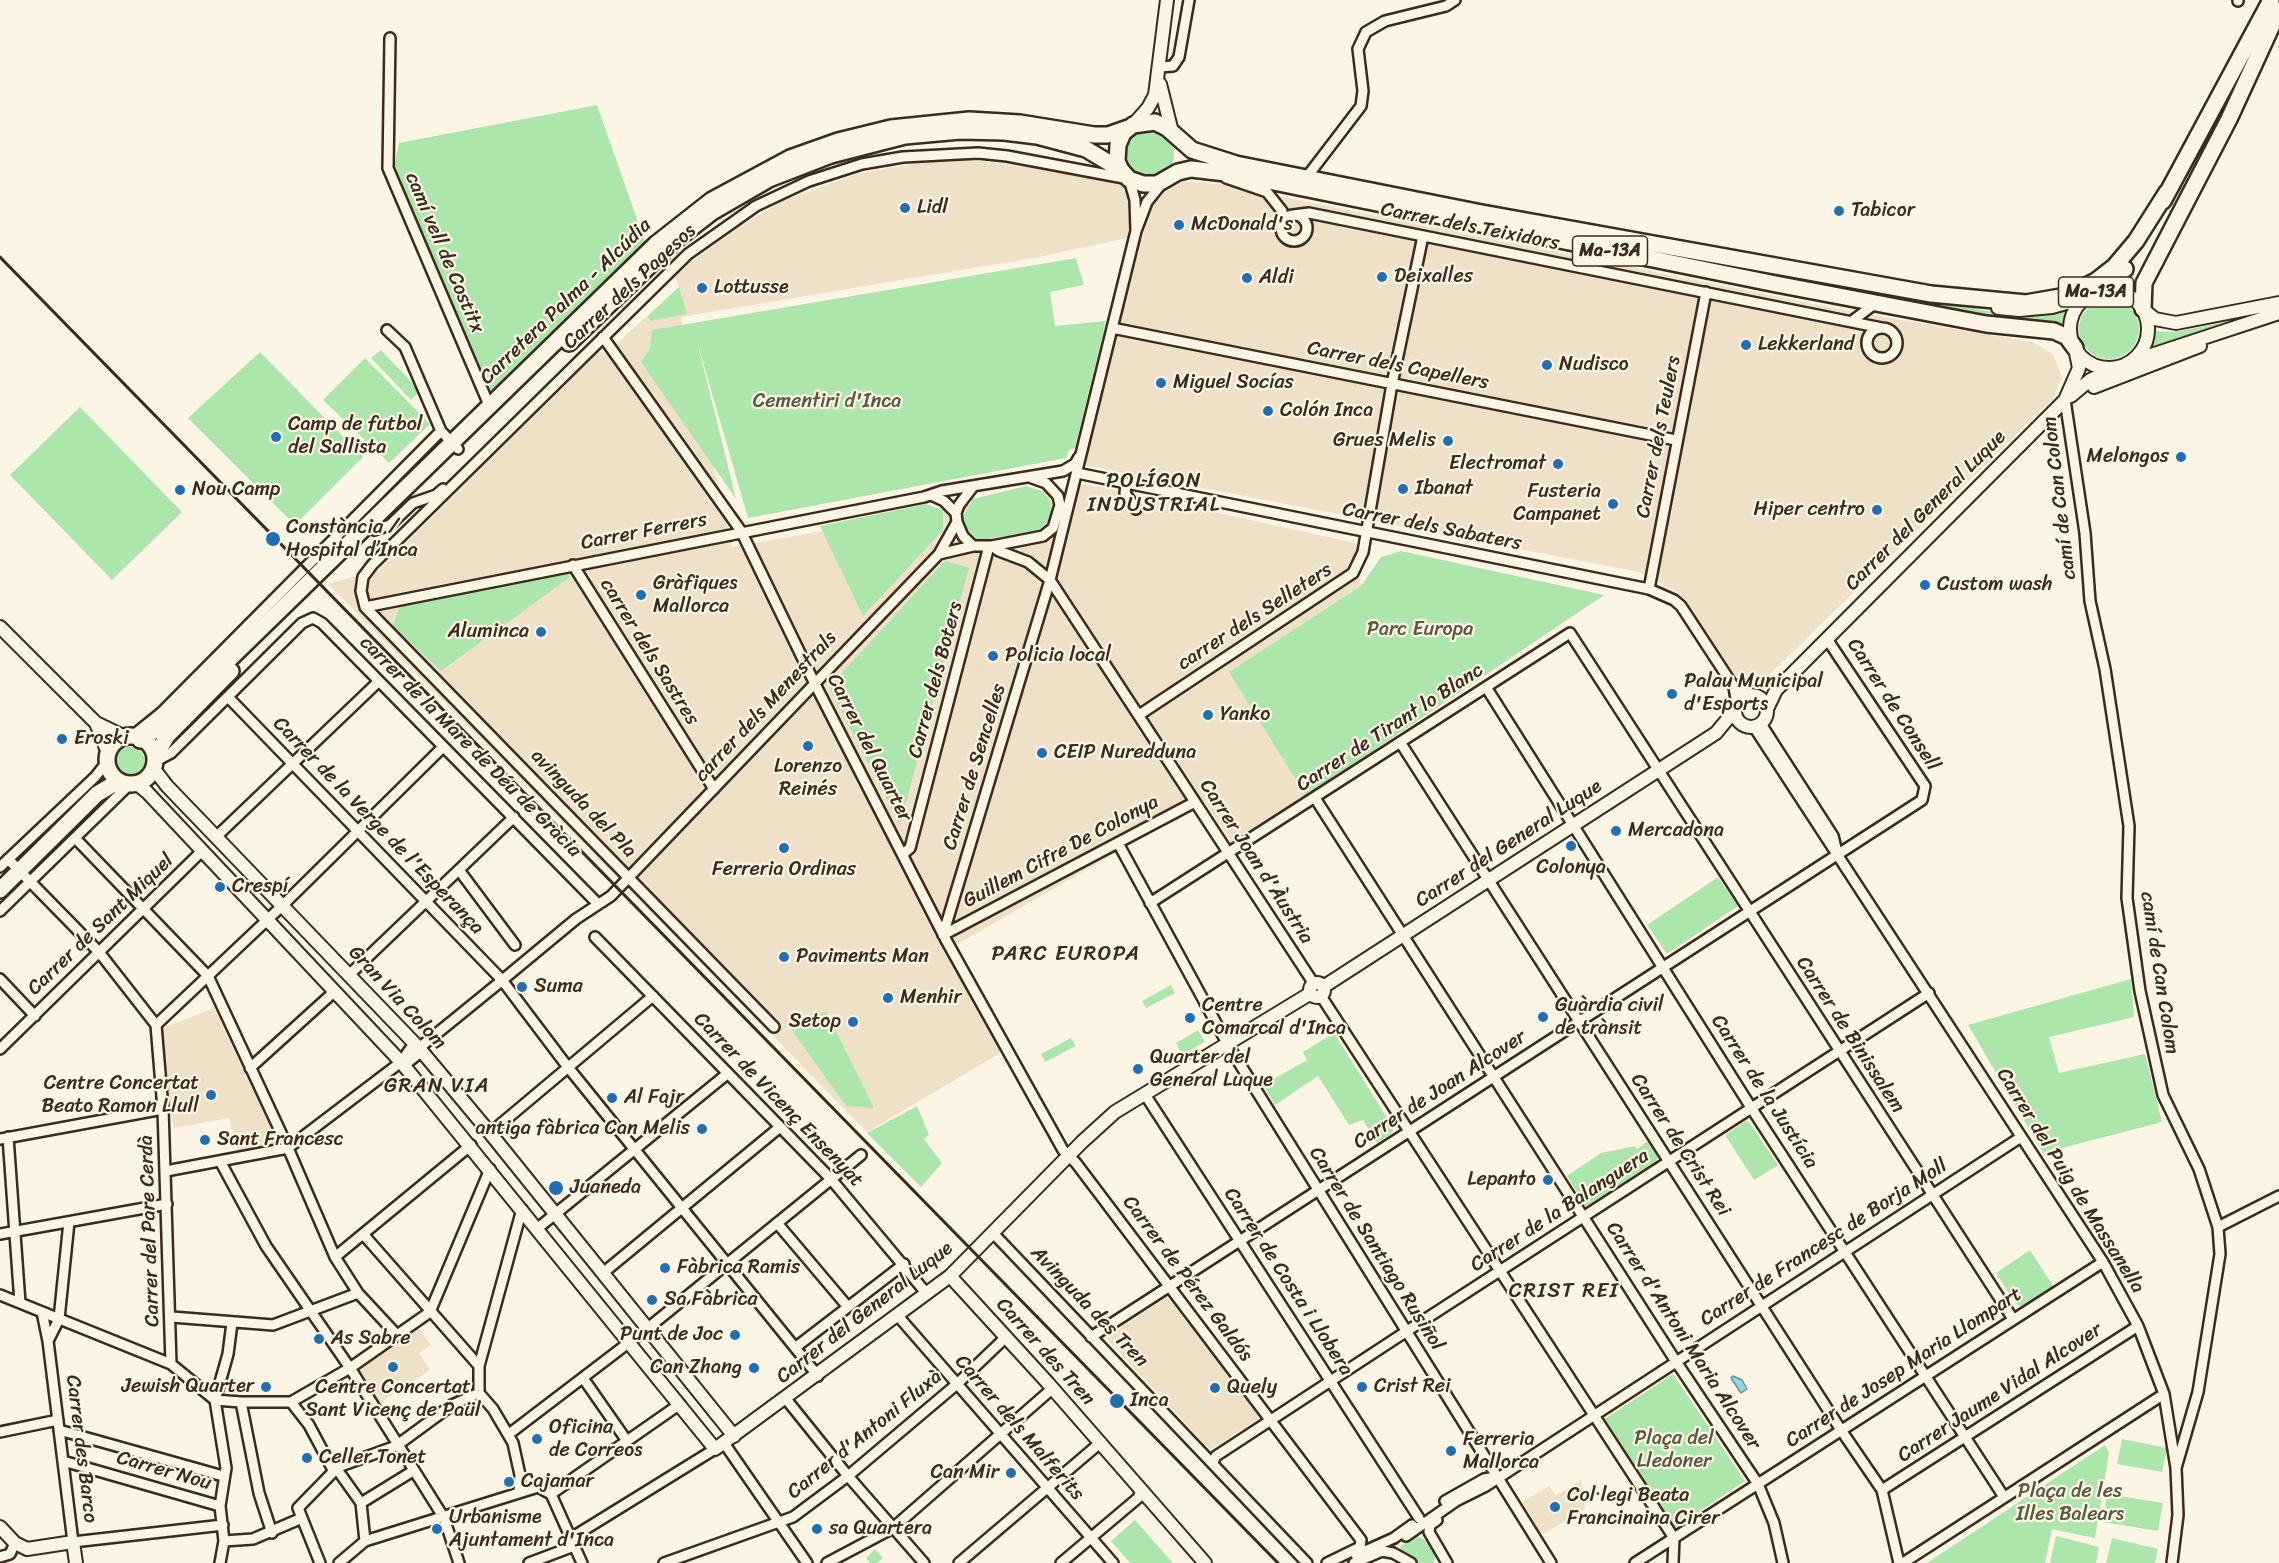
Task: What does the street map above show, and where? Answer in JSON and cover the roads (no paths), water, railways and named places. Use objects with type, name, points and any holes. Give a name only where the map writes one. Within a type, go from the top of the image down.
[{"type":"highway","points":[[2211,108],[2262,0]]},
{"type":"highway","points":[[2093,294],[2129,265],[2147,236],[2211,108],[2271,0]]},
{"type":"highway","points":[[2143,309],[2145,283],[2229,119],[2279,10]]},
{"type":"highway","points":[[2229,119],[2279,31]]},
{"type":"highway","name":"Carretera Palma - Alcúdia","points":[[154,762],[166,729],[252,635],[450,441],[683,220],[742,182],[790,158],[873,132],[932,123],[1004,121],[1094,135],[1108,135],[1131,127]]},
{"type":"highway","points":[[1141,122],[1155,122],[1174,135],[1179,148],[1179,160],[1167,178],[1150,185],[1125,174],[1117,161],[1118,145],[1131,127],[1141,122]]},
{"type":"highway","name":"Carretera Palma - Alcúdia","points":[[132,738],[166,729],[375,530],[450,441],[677,239],[740,195],[789,170],[831,154],[883,141],[938,132],[982,131],[1059,140],[1096,153],[1125,174]]},
{"type":"highway","name":"Ma-13A","points":[[1174,135],[1203,156],[1306,178],[1493,215],[1942,295]]},
{"type":"highway","name":"Ma-13A","points":[[1167,178],[1191,169],[1210,171],[1986,324],[2054,331],[2067,337],[2075,348]]},
{"type":"highway","points":[[1942,295],[2026,303],[2049,301],[2084,288],[2115,267],[2127,254],[2167,192]]},
{"type":"highway","points":[[0,890],[24,877],[97,795],[112,785],[148,778],[154,762],[149,746],[132,738],[116,741],[97,795]]},
{"type":"highway","points":[[108,761],[116,779],[130,783]]},
{"type":"main road","points":[[1131,127],[1151,103],[1159,71],[1167,0]]},
{"type":"main road","points":[[1159,71],[1163,105],[1174,135]]},
{"type":"main road","name":"Ma-13A","points":[[1942,295],[2019,310],[2052,307],[2109,290],[2126,294],[2154,320],[2176,323],[2279,303]]},
{"type":"main road","name":"Ma-13A","points":[[2093,294],[2077,307],[2072,317],[2070,333],[2075,348],[2086,360],[2105,367],[2122,365],[2279,313]]},
{"type":"main road","name":"Ma-13A","points":[[2122,365],[2137,356],[2146,341],[2148,324],[2143,309]]},
{"type":"main road","points":[[2065,400],[2116,378],[2279,318]]},
{"type":"main road","name":"Carrer del General Luque","points":[[1767,709],[1776,690],[2065,400],[2079,368],[2075,348]]},
{"type":"main road","points":[[2065,400],[2090,380],[2122,365]]},
{"type":"main road","points":[[2,632],[96,723],[132,738]]},
{"type":"main road","points":[[1751,695],[1762,700],[1767,709],[1766,718],[1754,726],[1739,722],[1736,707],[1742,698],[1751,695],[1776,690]]},
{"type":"main road","name":"Carrer del General Luque","points":[[724,1443],[818,1376],[950,1276],[1069,1155],[1115,1112],[1146,1096],[1317,990],[1716,733],[1736,707]]},
{"type":"main road","points":[[96,723],[108,761]]},
{"type":"main road","name":"Carrer del General Luque","points":[[1716,733],[1754,726]]},
{"type":"main road","name":"Gran Via Colom","points":[[154,762],[217,836],[419,1048],[648,1328],[724,1443]]},
{"type":"main road","name":"Gran Via Colom","points":[[130,783],[202,852],[401,1062],[680,1404],[724,1443]]},
{"type":"main road","name":"Carrer des Tren","points":[[950,1276],[1053,1388],[1205,1563]]},
{"type":"main road","points":[[6,1535],[27,1549],[73,1542]]},
{"type":"main road","name":"Carrer des Barco","points":[[73,1542],[76,1563]]},
{"type":"street","points":[[1159,71],[1173,66],[1179,57],[1189,0]]},
{"type":"street","points":[[1306,178],[1361,106],[1363,91],[1358,50],[1366,32],[1385,21],[1432,10],[1455,0]]},
{"type":"street","name":"camí vell de Costitx","points":[[390,38],[388,168],[489,405]]},
{"type":"street","name":"Carrer dels Pagesos","points":[[365,607],[362,591],[363,577],[448,491],[457,479],[688,254],[756,206],[809,181],[862,164],[903,157],[978,153],[1125,174]]},
{"type":"street","points":[[1210,171],[1267,192],[1282,211],[1281,230],[1285,237],[1293,241],[1305,239],[1316,222],[1329,217]]},
{"type":"street","name":"Carrer de Sencelles","points":[[1125,174],[1136,200],[1136,231]]},
{"type":"street","name":"Carrer de Sencelles","points":[[943,935],[1061,540],[1136,231],[1147,202],[1167,178]]},
{"type":"street","name":"Carrer dels Teixidors","points":[[1293,214],[1301,212],[1329,217],[1882,328]]},
{"type":"street","points":[[1282,222],[1293,214],[1305,219],[1305,239]]},
{"type":"street","name":"carrer dels Selleters","points":[[1139,715],[1353,573],[1363,552],[1392,384],[1422,236]]},
{"type":"street","name":"Carrer dels Teulers","points":[[1649,589],[1706,292]]},
{"type":"street","points":[[1867,343],[1870,334],[1882,328],[1894,336],[1896,345],[1892,354],[1877,357],[1870,352],[1867,343],[1864,331],[1852,321],[1876,303]]},
{"type":"street","name":"Carrer dels Capellers","points":[[1112,328],[1676,440]]},
{"type":"street","points":[[132,738],[162,711],[231,640],[450,441],[405,346],[387,330]]},
{"type":"street","name":"Carrer del Quarter","points":[[603,337],[741,531],[814,682],[943,935],[1063,1150],[1069,1155]]},
{"type":"street","name":"camí de Can Colom","points":[[2065,400],[2085,533],[2090,601],[2105,669],[2129,826],[2127,898],[2140,991],[2163,1095],[2199,1169],[2218,1227],[2220,1254],[2198,1392],[2176,1468]]},
{"type":"street","points":[[956,518],[963,497],[972,488],[1063,471],[1075,464],[1083,450]]},
{"type":"street","name":"Carrer dels Sabaters","points":[[1077,473],[1126,485],[1649,589],[1681,606],[1734,687],[1736,707]]},
{"type":"street","points":[[939,554],[973,546],[991,546],[1044,536],[1053,528],[1057,518],[1060,505],[1058,496],[1046,483],[1029,478]]},
{"type":"street","points":[[375,530],[390,525],[413,503],[436,495],[457,479]]},
{"type":"street","points":[[1126,485],[1125,493],[1136,509]]},
{"type":"street","name":"Carrer Ferrers","points":[[365,607],[942,491],[972,488]]},
{"type":"street","points":[[1060,505],[1073,491]]},
{"type":"street","points":[[931,495],[944,501],[956,518],[963,536],[973,546]]},
{"type":"street","name":"carrer dels Menestrals","points":[[288,1148],[401,1062],[407,1063],[417,1055],[419,1048],[502,980],[611,896],[939,554],[956,518]]},
{"type":"street","name":"Carrer de Sencelles","points":[[1057,518],[1061,540]]},
{"type":"street","name":"Carrer Joan d'Àustria","points":[[991,546],[1028,562],[1050,580],[1674,1538]]},
{"type":"street","name":"Carrer dels Boters","points":[[903,854],[908,852],[912,841],[991,546]]},
{"type":"street","name":"carrer dels Sastres","points":[[573,565],[714,789]]},
{"type":"street","name":"avinguda del Pla","points":[[365,607],[774,1027]]},
{"type":"street","name":"carrer de la Mare de Déu de Gràcia","points":[[228,697],[302,623],[313,618],[322,623],[442,748],[514,817],[598,904]]},
{"type":"street","name":"Carrer de Tirant lo Blanc","points":[[1150,903],[1570,633]]},
{"type":"street","name":"Carrer de Binissalem","points":[[1570,633],[2013,1319]]},
{"type":"street","points":[[231,640],[252,635]]},
{"type":"street","name":"Carrer de Consell","points":[[1827,639],[1925,786],[1925,792]]},
{"type":"street","points":[[217,836],[378,682]]},
{"type":"street","name":"Carrer de la Justícia","points":[[1486,687],[1752,1109],[2004,1497]]},
{"type":"street","points":[[1734,687],[1751,695]]},
{"type":"street","points":[[154,762],[171,753],[228,697]]},
{"type":"street","name":"Carrer de la Verge de l'Esperança","points":[[228,697],[502,980],[567,1066],[818,1376]]},
{"type":"street","name":"Carrer del Puig de Massanella","points":[[1754,726],[2103,1262],[2138,1326],[2164,1394],[2176,1468],[2178,1515],[2172,1563]]},
{"type":"street","name":"Carrer de Crist Rei","points":[[1400,742],[1841,1430],[1882,1490]]},
{"type":"street","points":[[8,859],[99,952],[156,1024],[283,905],[442,748]]},
{"type":"street","points":[[0,867],[95,777],[108,761]]},
{"type":"street","points":[[0,911],[24,877],[75,838],[130,783]]},
{"type":"street","name":"Carrer de Joan Alcover","points":[[1091,1337],[1922,800],[1925,792]]},
{"type":"street","name":"Carrer d'Antoni Maria Alcover","points":[[1315,798],[1675,1360],[1758,1484],[1774,1523],[1783,1563]]},
{"type":"street","name":"Guillem Cifre De Colonya","points":[[943,935],[1195,802]]},
{"type":"street","points":[[349,975],[514,817]]},
{"type":"street","points":[[75,838],[208,976],[288,1148],[335,1257],[358,1293],[397,1335]]},
{"type":"street","name":"Carrer de Santiago Rusiñol","points":[[1118,843],[1228,1045],[1551,1563]]},
{"type":"street","name":"Carrer de Sant Miquel","points":[[0,1049],[202,852]]},
{"type":"street","points":[[459,870],[515,945]]},
{"type":"street","name":"Carrer de Vicenç Ensenyat","points":[[595,937],[831,1179],[927,1294]]},
{"type":"street","points":[[0,979],[35,1016]]},
{"type":"street","points":[[250,1068],[335,991]]},
{"type":"street","name":"Carrer de la Balanguera","points":[[1213,1462],[1216,1456],[1929,993]]},
{"type":"street","points":[[490,1133],[653,996]]},
{"type":"street","name":"Carrer del Pare Cerdà","points":[[156,1024],[166,1171],[172,1317],[171,1364]]},
{"type":"street","points":[[538,1228],[727,1074]]},
{"type":"street","name":"Carrer de Costa i Llobera","points":[[1146,1096],[1419,1518]]},
{"type":"street","points":[[20,1303],[16,1231],[4,1138],[163,1109]]},
{"type":"street","points":[[603,1273],[780,1126]]},
{"type":"street","name":"Carrer de Francesc de Borja Moll","points":[[1485,1486],[1675,1360],[1762,1307],[2021,1137]]},
{"type":"street","points":[[335,1257],[471,1145]]},
{"type":"street","points":[[166,1171],[288,1148]]},
{"type":"street","points":[[509,1434],[648,1328],[861,1155]]},
{"type":"street","name":"Carrer de Pérez Galdós","points":[[1069,1155],[1361,1540],[1360,1547],[1327,1563]]},
{"type":"street","points":[[220,1161],[266,1246],[350,1368],[396,1446],[444,1518],[459,1563]]},
{"type":"street","points":[[0,1295],[171,1364],[215,1400],[291,1402],[350,1368],[430,1312],[490,1169]]},
{"type":"street","points":[[2218,1227],[2279,1196]]},
{"type":"street","points":[[0,1234],[167,1204]]},
{"type":"street","points":[[519,1491],[520,1475],[509,1434],[479,1393],[479,1366],[522,1209]]},
{"type":"street","points":[[48,1341],[59,1319],[69,1222]]},
{"type":"street","points":[[777,1223],[848,1307]]},
{"type":"street","name":"Avinguda des Tren","points":[[993,1233],[1308,1563]]},
{"type":"street","points":[[363,1234],[479,1366]]},
{"type":"street","name":"Carrer de Josep Maria Llompart","points":[[1635,1563],[1841,1430],[1927,1378],[2013,1319],[2103,1262]]},
{"type":"street","points":[[796,1347],[904,1264]]},
{"type":"street","points":[[172,1317],[273,1325],[358,1293]]},
{"type":"street","name":"Carrer des Barco","points":[[42,1312],[48,1341],[73,1542]]},
{"type":"street","name":"Carrer dels Malferits","points":[[898,1316],[1113,1563]]},
{"type":"street","points":[[220,1563],[224,1542],[220,1506],[226,1468],[215,1400],[228,1354],[232,1323]]},
{"type":"street","name":"Carrer Jaume Vidal Alcover","points":[[1882,1490],[2138,1326]]},
{"type":"street","name":"Carrer d'Antoni Fluxà","points":[[664,1563],[793,1517],[848,1476],[957,1384],[1006,1336]]},
{"type":"street","points":[[583,1378],[627,1441]]},
{"type":"street","points":[[831,1562],[893,1528],[1053,1388]]},
{"type":"street","points":[[320,1563],[298,1508],[333,1470],[396,1446],[452,1405],[479,1393]]},
{"type":"street","points":[[1903,1563],[2164,1394]]},
{"type":"street","points":[[786,1399],[848,1476],[924,1563]]},
{"type":"street","points":[[241,1402],[259,1493],[272,1533]]},
{"type":"street","points":[[291,1402],[309,1425],[333,1470],[339,1472],[361,1503],[365,1541]]},
{"type":"street","points":[[551,1494],[680,1404]]},
{"type":"street","points":[[0,1432],[58,1425],[223,1476]]},
{"type":"street","points":[[724,1443],[807,1563]]},
{"type":"street","name":"Carrer del General Luque","points":[[529,1563],[572,1542],[724,1443]]},
{"type":"street","points":[[959,1563],[1100,1443]]},
{"type":"street","name":"Carrer Nou","points":[[63,1461],[220,1506]]},
{"type":"street","points":[[361,1503],[413,1471]]},
{"type":"street","name":"Carrer de Francesc de Borja Moll","points":[[1339,1563],[1394,1538],[1419,1518],[1470,1486],[1484,1479],[1496,1477]]},
{"type":"street","points":[[1407,1536],[1456,1501],[1485,1486]]},
{"type":"street","points":[[1443,1560],[1429,1532],[1430,1525],[1485,1486]]},
{"type":"street","points":[[343,1562],[365,1541],[444,1518],[519,1491],[538,1487],[551,1494],[582,1563]]},
{"type":"street","points":[[1882,1490],[1899,1563]]},
{"type":"street","points":[[1061,1563],[1138,1498],[1141,1491]]},
{"type":"street","points":[[224,1542],[253,1539],[272,1533],[302,1518]]},
{"type":"street","points":[[73,1542],[223,1525]]},
{"type":"street","points":[[0,1557],[10,1554],[6,1535]]},
{"type":"street","points":[[1390,1552],[1394,1538]]},
{"type":"street","points":[[1673,1563],[1674,1538]]},
{"type":"street","points":[[1354,1563],[1374,1553],[1390,1552],[1411,1563]]},
{"type":"water","points":[[1733,1376],[1742,1380],[1747,1389],[1741,1393],[1731,1378]]},
{"type":"tunnel","points":[[1377,1551],[1406,1536]]},
{"type":"railway","points":[[0,257],[1278,1563]]},
{"type":"place","name":"Lidl","points":[[905,208]]},
{"type":"place","name":"Tabicor","points":[[1839,211]]},
{"type":"place","name":"McDonald's","points":[[1179,225]]},
{"type":"place","name":"Deixalles","points":[[1382,277]]},
{"type":"place","name":"Aldi","points":[[1247,278]]},
{"type":"place","name":"Lottusse","points":[[702,288]]},
{"type":"place","name":"Lekkerland","points":[[1746,345]]},
{"type":"place","name":"Nudisco","points":[[1547,365]]},
{"type":"place","name":"Miguel Socías","points":[[1161,383]]},
{"type":"place","name":"Colón Inca","points":[[1268,411]]},
{"type":"place","name":"Camp de futbol del Sallista","points":[[276,437]]},
{"type":"place","name":"Grues Melis","points":[[1448,441]]},
{"type":"place","name":"Melongos","points":[[2181,457]]},
{"type":"place","name":"Electromat","points":[[1558,464]]},
{"type":"place","name":"Ibanat","points":[[1403,489]]},
{"type":"place","name":"Nou Camp","points":[[180,490]]},
{"type":"place","name":"Fusteria Campanet","points":[[1613,504]]},
{"type":"place","name":"Hiper centro","points":[[1877,510]]},
{"type":"place","name":"Constància / Hospital d’Inca","points":[[273,539]]},
{"type":"place","name":"Custom wash","points":[[1925,585]]},
{"type":"place","name":"Gràfiques Mallorca","points":[[641,595]]},
{"type":"place","name":"Aluminca","points":[[541,632]]},
{"type":"place","name":"Policia local","points":[[993,656]]},
{"type":"place","name":"Palau Municipal d'Esports","points":[[1672,694]]},
{"type":"place","name":"Yanko","points":[[1208,715]]},
{"type":"place","name":"Eroski","points":[[62,739]]},
{"type":"place","name":"Lorenzo Reinés","points":[[808,746]]},
{"type":"place","name":"CEIP Nuredduna","points":[[1042,753]]},
{"type":"place","name":"Mercadona","points":[[1616,831]]},
{"type":"place","name":"Colonya","points":[[1571,846]]},
{"type":"place","name":"Ferreria Ordinas","points":[[784,848]]},
{"type":"place","name":"Crespí","points":[[220,887]]},
{"type":"place","name":"Paviments Man","points":[[784,957]]},
{"type":"place","name":"Suma","points":[[522,987]]},
{"type":"place","name":"Menhir","points":[[888,998]]},
{"type":"place","name":"Guàrdia civil de trànsit","points":[[1543,1017]]},
{"type":"place","name":"Centre Comarcal d'Inca","points":[[1190,1018]]},
{"type":"place","name":"Setop","points":[[853,1022]]},
{"type":"place","name":"Quarter del General Luque","points":[[1138,1069]]},
{"type":"place","name":"Centre Concertat Beato Ramon Llull","points":[[211,1095]]},
{"type":"place","name":"Al Fajr","points":[[612,1098]]},
{"type":"place","name":"antiga fàbrica Can Melis","points":[[702,1129]]},
{"type":"place","name":"Sant Francesc","points":[[205,1140]]},
{"type":"place","name":"Lepanto","points":[[1548,1180]]},
{"type":"place","name":"Juaneda","points":[[556,1188]]},
{"type":"place","name":"Fàbrica Ramis","points":[[665,1268]]},
{"type":"place","name":"Sa Fàbrica","points":[[652,1300]]},
{"type":"place","name":"Punt de Joc","points":[[735,1335]]},
{"type":"place","name":"As Sabre","points":[[319,1339]]},
{"type":"place","name":"Centre Concertat Sant Vicenç de Paül","points":[[393,1367]]},
{"type":"place","name":"Can Zhang","points":[[754,1368]]},
{"type":"place","name":"Jewish Quarter","points":[[266,1387]]},
{"type":"place","name":"Crist Rei","points":[[1362,1387]]},
{"type":"place","name":"Quely","points":[[1215,1388]]},
{"type":"place","name":"Inca","points":[[1117,1401]]},
{"type":"place","name":"Oficina de Correos","points":[[537,1439]]},
{"type":"place","name":"Ferreria Mallorca","points":[[1451,1451]]},
{"type":"place","name":"Celler Tonet","points":[[307,1458]]},
{"type":"place","name":"Can Mir","points":[[1011,1473]]},
{"type":"place","name":"Cajamar","points":[[509,1482]]},
{"type":"place","name":"Col·legi Beata Francinaina Cirer","points":[[1555,1507]]},
{"type":"place","name":"Urbanisme Ajuntament d'Inca","points":[[437,1529]]},
{"type":"place","name":"sa Quartera","points":[[817,1529]]},
{"type":"district","name":"POLÍGON INDUSTRIAL","points":[[1154,494]]},
{"type":"district","name":"PARC EUROPA","points":[[1066,955]]},
{"type":"district","name":"GRAN VIA","points":[[437,1087]]},
{"type":"district","name":"CRIST REI","points":[[1564,1292]]},
{"type":"park label","name":"Cementiri d'Inca","points":[[827,402]]},
{"type":"park label","name":"Parc Europa","points":[[1420,630]]},
{"type":"park label","name":"Plaça del Lledoner","points":[[1674,1450]]},
{"type":"park label","name":"Plaça de les Illes Balears","points":[[2070,1504]]}]
